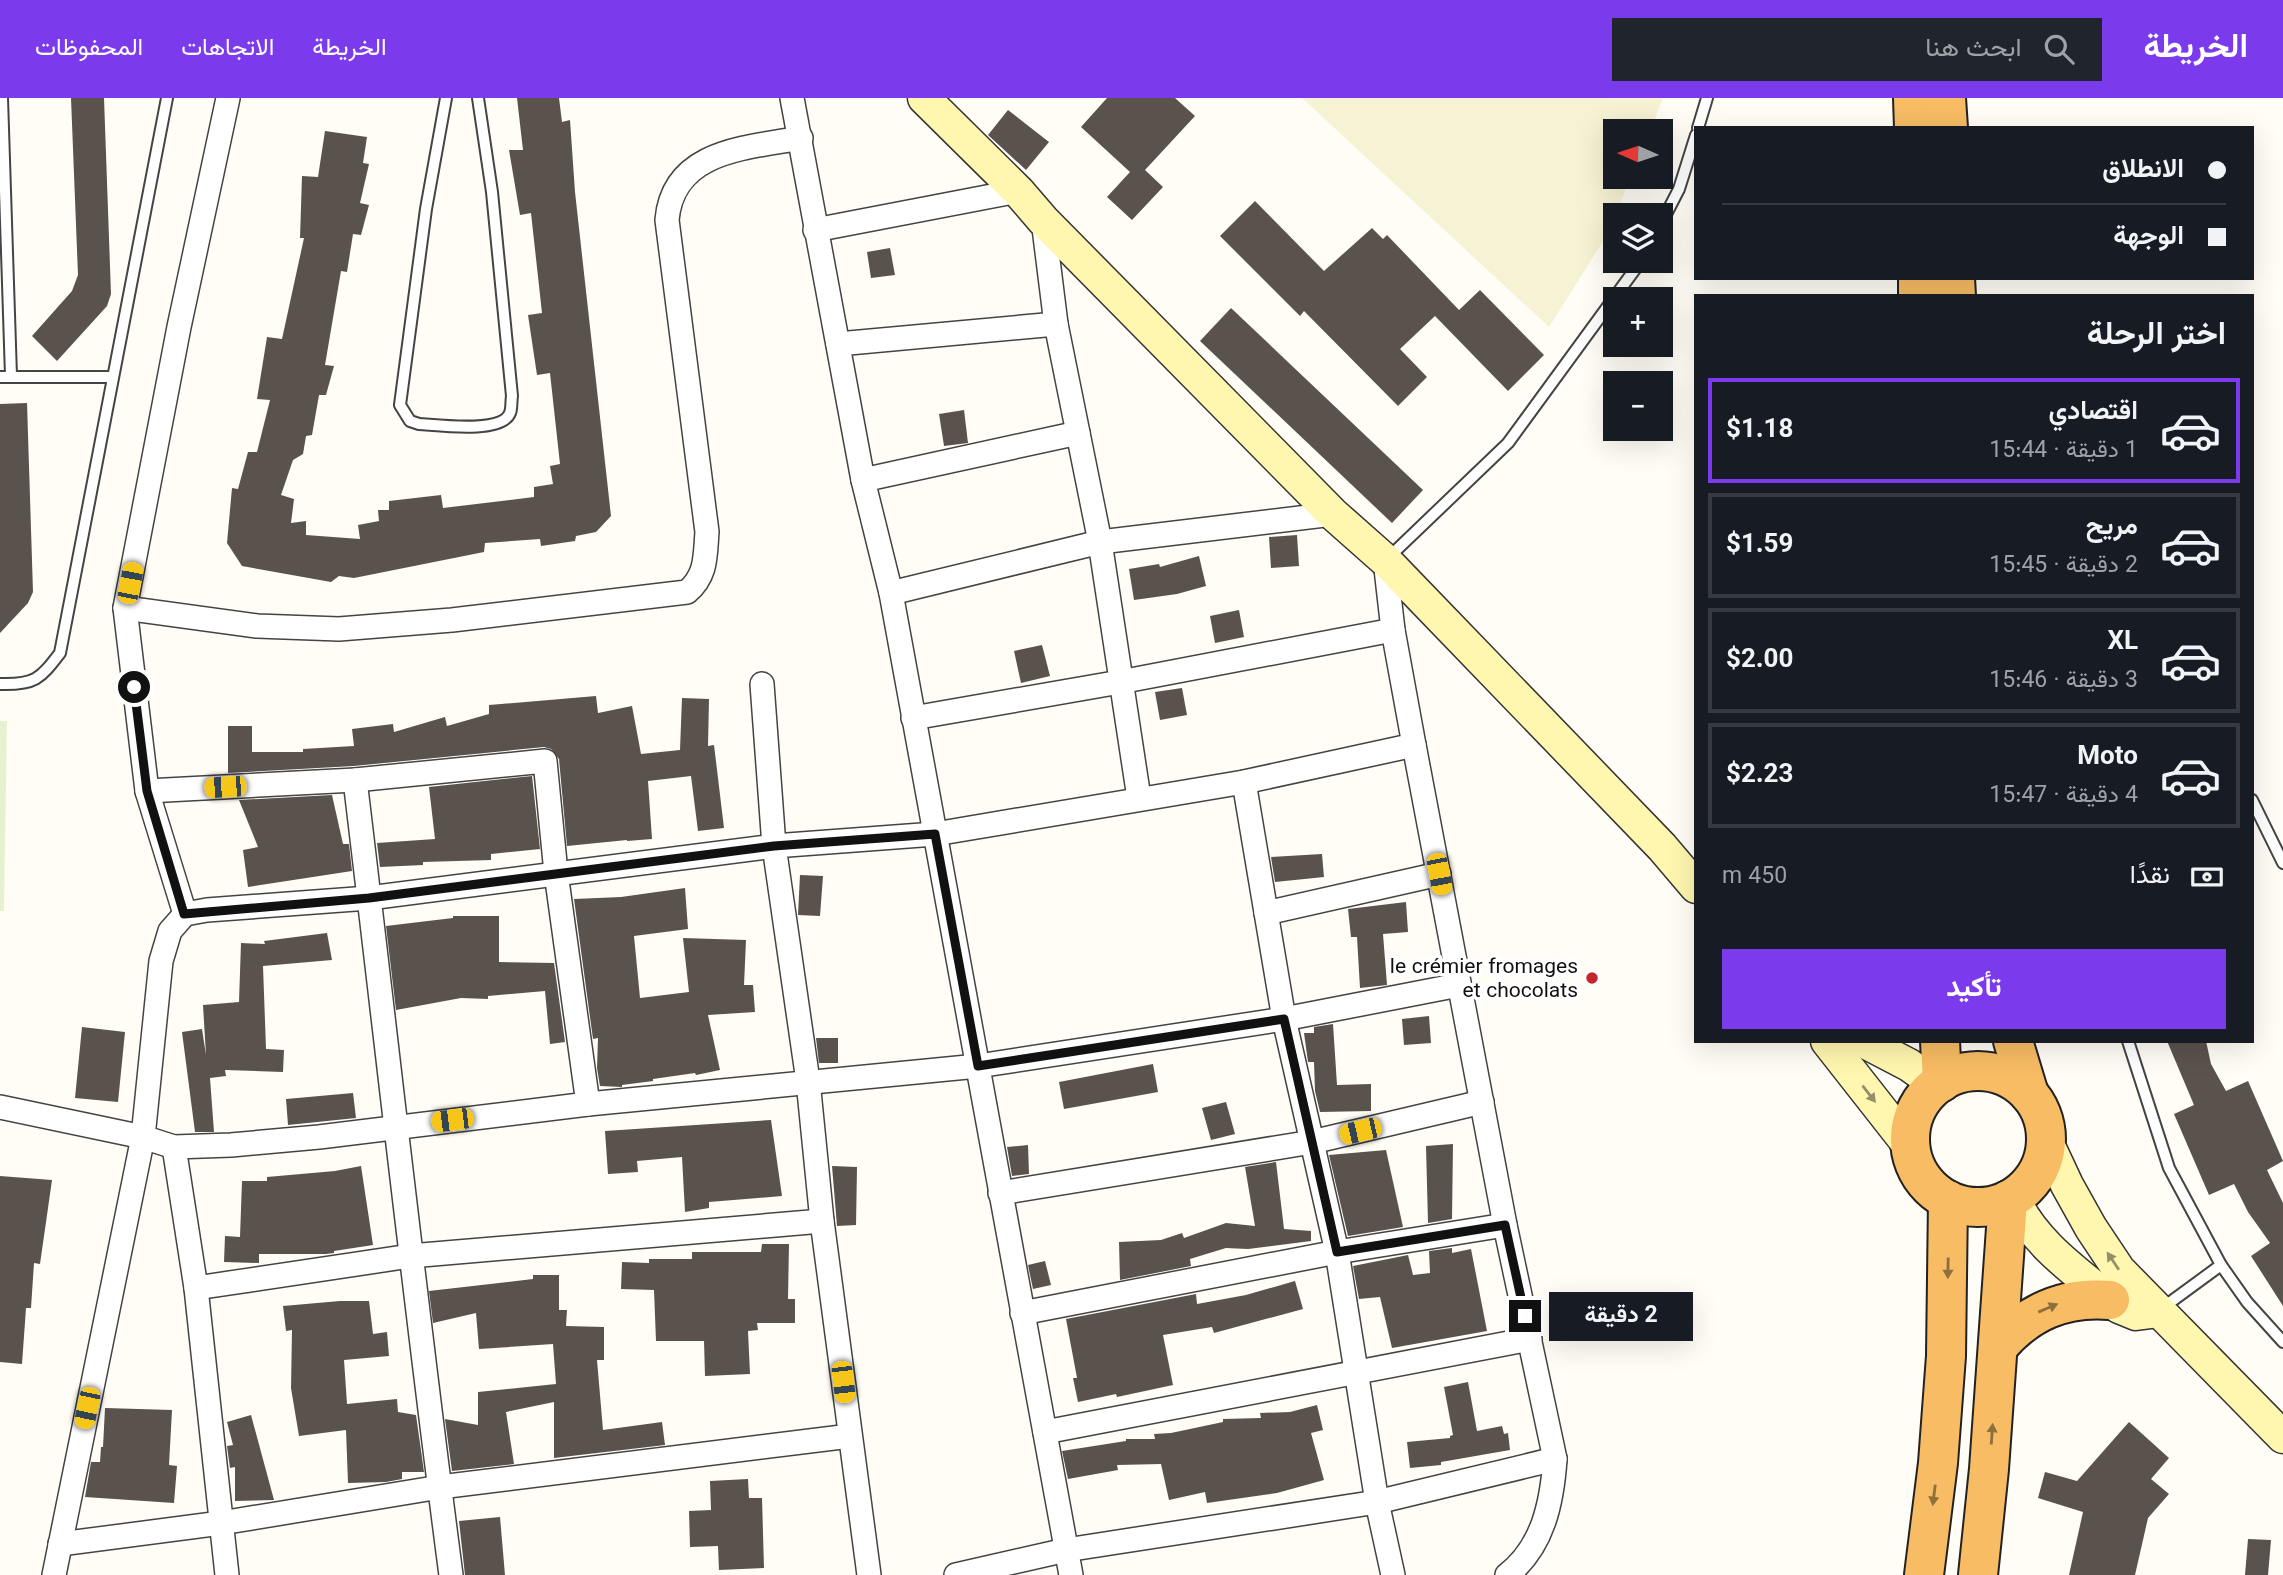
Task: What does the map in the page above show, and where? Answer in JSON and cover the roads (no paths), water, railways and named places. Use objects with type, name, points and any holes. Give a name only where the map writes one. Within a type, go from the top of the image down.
[{"type":"highway","points":[[1913,98],[1914,126]]},
{"type":"highway","points":[[1947,98],[1948,126]]},
{"type":"highway","points":[[1940,1043],[1940,1083]]},
{"type":"highway","points":[[2014,1043],[2029,1094]]},
{"type":"highway","points":[[1992,1072],[2019,1084],[2039,1108],[2046,1140],[2044,1157],[2027,1187],[2011,1199],[1978,1207],[1963,1205],[1948,1200],[1923,1178],[1915,1164],[1911,1148],[1911,1130],[1924,1097],[1940,1083],[1963,1073],[1992,1072]]},
{"type":"highway","points":[[1978,1575],[2011,1199]]},
{"type":"highway","points":[[1924,1575],[1938,1464],[1946,1356],[1948,1200]]},
{"type":"highway","points":[[1998,1347],[2024,1321],[2056,1304],[2092,1298],[2110,1300]]},
{"type":"main road","points":[[924,98],[1333,514],[1385,561],[1662,847],[1694,885]]},
{"type":"main road","points":[[1829,1043],[1911,1148]]},
{"type":"main road","points":[[1867,1043],[1940,1083]]},
{"type":"main road","points":[[2046,1140],[2091,1228],[2119,1270],[2283,1437]]},
{"type":"main road","points":[[2011,1199],[2038,1237],[2119,1307],[2136,1314],[2159,1311]]},
{"type":"street","points":[[184,914],[147,791],[125,608],[179,327],[228,98]]},
{"type":"street","points":[[792,98],[863,481],[891,593],[1071,1575]]},
{"type":"street","points":[[125,608],[257,626],[339,629],[452,620],[687,592],[699,582],[705,559],[707,532],[667,220],[668,205],[676,184],[699,164],[726,152],[801,138]]},
{"type":"street","points":[[815,230],[1018,191]]},
{"type":"street","points":[[1043,220],[1056,324],[1100,542],[1139,798]]},
{"type":"street","points":[[838,344],[1056,324]]},
{"type":"street","points":[[863,481],[1078,433]]},
{"type":"street","points":[[891,593],[1100,542],[1333,514]]},
{"type":"street","points":[[1385,561],[1393,630],[1414,745],[1505,1225],[1555,1459],[1552,1492],[1543,1527],[1523,1563],[1507,1575]]},
{"type":"street","points":[[913,718],[1393,630]]},
{"type":"street","points":[[762,684],[774,846],[808,1081],[822,1221],[869,1575]]},
{"type":"street","points":[[54,1575],[143,1137],[161,961],[170,931],[184,914],[369,898],[774,846],[935,834],[1244,782],[1414,745]]},
{"type":"street","points":[[147,791],[355,780],[545,761],[556,873],[588,1104]]},
{"type":"street","points":[[355,780],[410,1256],[451,1575]]},
{"type":"street","points":[[1244,782],[1284,1019],[1337,1252],[1377,1502],[1393,1575]]},
{"type":"street","points":[[1266,913],[1439,874]]},
{"type":"street","points":[[0,1107],[143,1137],[174,1147],[231,1145],[588,1104],[978,1066],[1284,1019],[1460,985]]},
{"type":"street","points":[[1000,1193],[1312,1142],[1482,1102]]},
{"type":"street","points":[[174,1147],[196,1288],[227,1575]]},
{"type":"street","points":[[196,1288],[410,1256],[822,1221]]},
{"type":"street","points":[[1022,1313],[1337,1252],[1505,1225]]},
{"type":"street","points":[[1045,1432],[1530,1339]]},
{"type":"street","points":[[60,1544],[221,1523],[440,1487],[850,1436]]},
{"type":"street","points":[[956,1575],[1066,1550],[1377,1502],[1555,1459]]},
{"type":"lane","points":[[2,98],[6,376],[112,377]]},
{"type":"lane","points":[[0,684],[28,682],[42,676],[60,653],[167,98]]},
{"type":"lane","points":[[446,98],[426,209],[400,405],[410,421],[419,424],[489,426],[505,420],[510,412],[512,396],[492,192],[478,98]]},
{"type":"lane","points":[[1699,126],[1707,98]]},
{"type":"lane","points":[[1672,203],[1679,190],[1694,141]]},
{"type":"lane","points":[[1385,561],[1508,443],[1632,273]]},
{"type":"lane","points":[[2254,804],[2283,863]]},
{"type":"lane","points":[[2129,1043],[2169,1168],[2221,1265],[2247,1302],[2283,1342]]},
{"type":"lane","points":[[2159,1311],[2221,1265]]},
{"type":"place","name":"le crémier fromages et chocolats","points":[[1592,978]]}]
